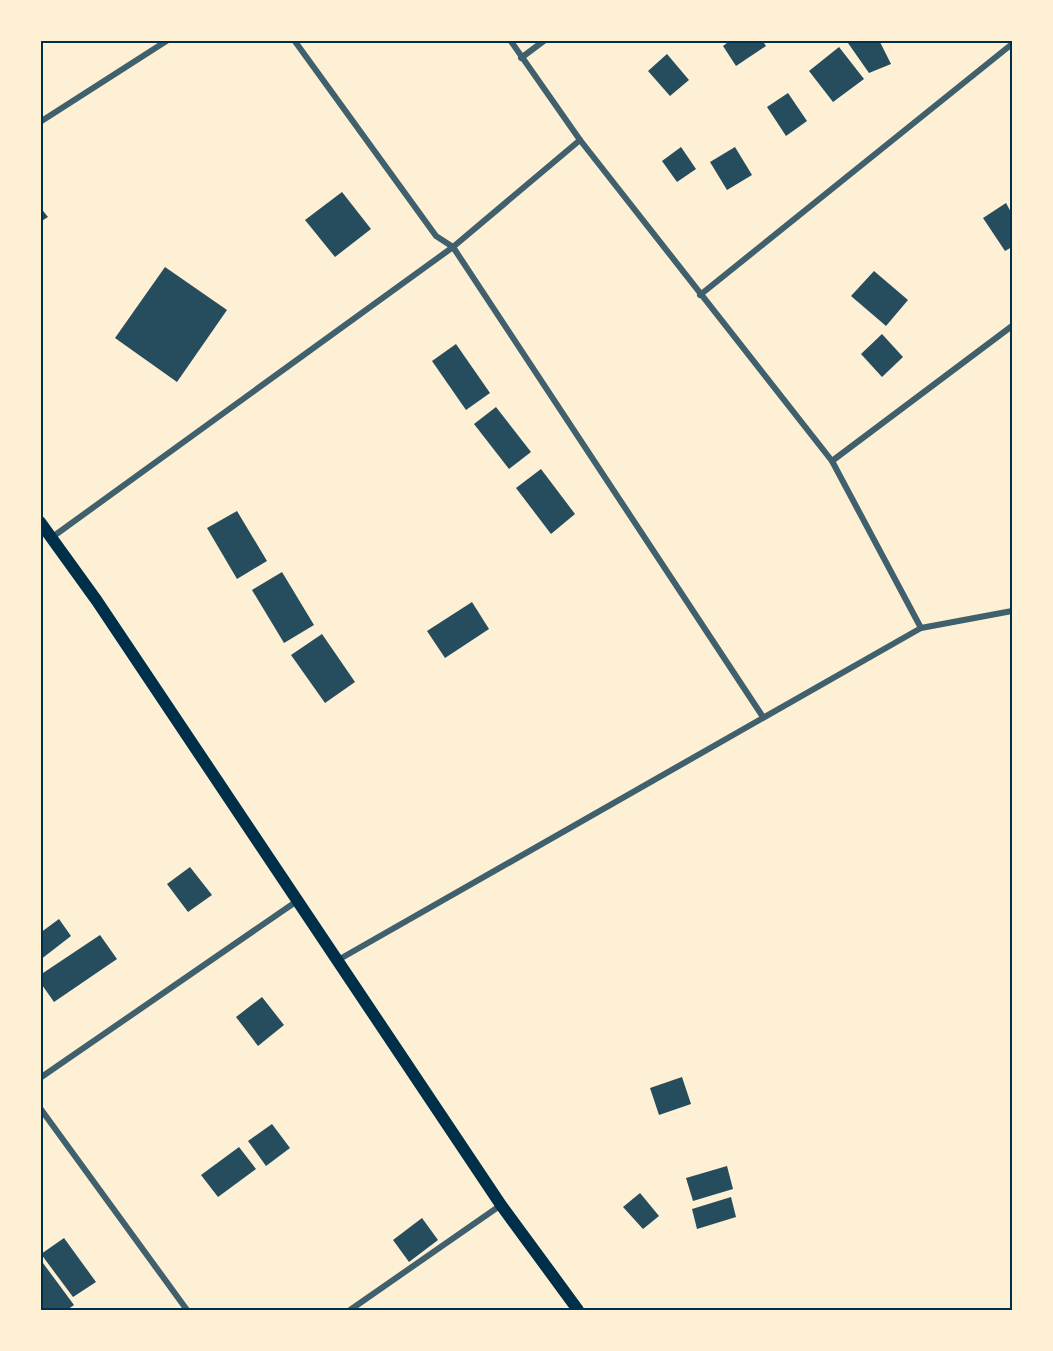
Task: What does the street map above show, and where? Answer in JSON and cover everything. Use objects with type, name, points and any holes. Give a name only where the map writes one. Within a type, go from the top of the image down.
[{"type":"main road","points":[[40,522],[338,960],[501,1205],[578,1311]]},
{"type":"street","points":[[40,122],[168,40]]},
{"type":"street","points":[[294,40],[436,236],[453,247],[763,717]]},
{"type":"street","points":[[510,40],[580,140],[832,461],[921,628]]},
{"type":"street","points":[[521,58],[545,40]]},
{"type":"street","points":[[700,295],[1012,44]]},
{"type":"street","points":[[51,538],[453,247],[580,140]]},
{"type":"street","points":[[832,461],[1012,327]]},
{"type":"street","points":[[338,960],[921,628],[1012,611]]},
{"type":"street","points":[[40,1078],[297,901]]},
{"type":"street","points":[[40,1108],[187,1311]]},
{"type":"street","points":[[350,1311],[501,1205]]},
{"type":"building","points":[[731,40],[762,40],[766,46],[736,66],[723,46]]},
{"type":"building","points":[[854,40],[879,40],[891,64],[869,73],[848,43]]},
{"type":"building","points":[[839,47],[864,79],[833,102],[809,71]]},
{"type":"building","points":[[667,54],[689,80],[670,96],[648,71]]},
{"type":"building","points":[[788,93],[807,121],[786,136],[767,107]]},
{"type":"building","points":[[681,147],[696,169],[677,182],[662,161]]},
{"type":"building","points":[[735,147],[752,175],[727,190],[710,162]]},
{"type":"building","points":[[342,192],[371,229],[335,257],[305,220]]},
{"type":"building","points":[[1006,203],[1012,214],[1012,247],[1005,251],[983,218]]},
{"type":"building","points":[[40,207],[48,217],[40,222]]},
{"type":"building","points":[[165,267],[227,310],[177,382],[115,338]]},
{"type":"building","points":[[874,271],[908,300],[886,326],[851,296]]},
{"type":"building","points":[[882,334],[903,357],[882,377],[861,354]]},
{"type":"building","points":[[456,344],[490,393],[466,410],[432,361]]},
{"type":"building","points":[[496,407],[531,452],[509,469],[474,424]]},
{"type":"building","points":[[541,469],[575,514],[551,534],[516,488]]},
{"type":"building","points":[[237,511],[267,561],[237,579],[207,528]]},
{"type":"building","points":[[282,572],[314,625],[284,643],[252,590]]},
{"type":"building","points":[[472,602],[489,629],[445,658],[427,631]]},
{"type":"building","points":[[322,634],[355,682],[325,703],[291,655]]},
{"type":"building","points":[[190,867],[212,895],[188,912],[167,884]]},
{"type":"building","points":[[59,919],[71,936],[40,960],[40,933]]},
{"type":"building","points":[[100,935],[117,959],[54,1002],[40,982],[40,975]]},
{"type":"building","points":[[262,997],[284,1025],[258,1046],[236,1017]]},
{"type":"building","points":[[682,1077],[691,1104],[659,1115],[650,1088]]},
{"type":"building","points":[[272,1124],[290,1148],[266,1166],[248,1141]]},
{"type":"building","points":[[239,1147],[256,1169],[218,1197],[201,1175]]},
{"type":"building","points":[[727,1166],[733,1189],[693,1201],[686,1178]]},
{"type":"building","points":[[640,1193],[659,1216],[643,1229],[623,1207]]},
{"type":"building","points":[[731,1197],[736,1217],[697,1229],[692,1209]]},
{"type":"building","points":[[422,1218],[438,1240],[409,1262],[393,1240]]},
{"type":"building","points":[[64,1238],[96,1282],[73,1297],[41,1254]]},
{"type":"building","points":[[40,1259],[74,1305],[67,1310],[40,1310]]}]
